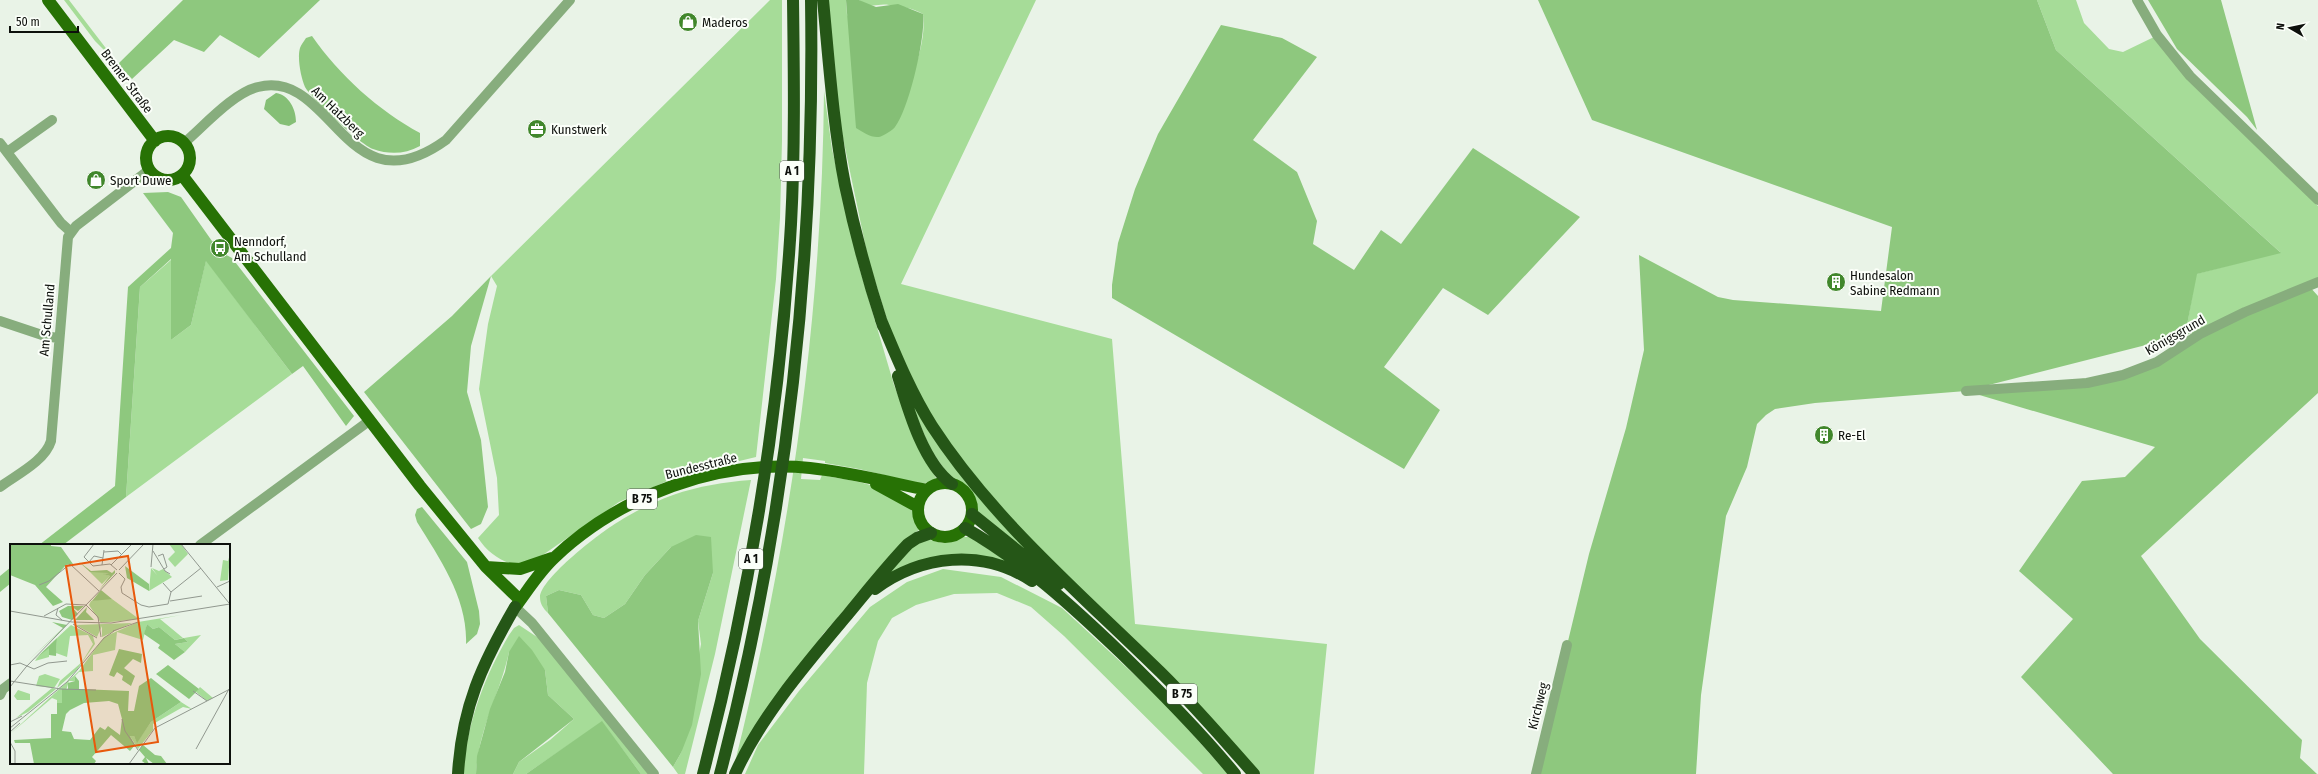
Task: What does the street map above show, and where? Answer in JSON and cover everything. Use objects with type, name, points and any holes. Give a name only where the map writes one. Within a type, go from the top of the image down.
[{"type":"highway","name":"A 1","points":[[703,774],[730,664],[745,591],[761,500],[782,342],[791,223],[793,0]]},
{"type":"highway","name":"A 1","points":[[720,774],[742,687],[765,580],[789,424],[808,222],[811,141],[811,0]]},
{"type":"highway","points":[[823,0],[831,85],[844,178],[860,250],[912,418],[930,458],[940,473],[952,484]]},
{"type":"highway","points":[[881,320],[917,401],[950,451],[981,491],[1023,537],[1104,620]]},
{"type":"highway","name":"B 75","points":[[972,514],[1104,620],[1179,690],[1254,774]]},
{"type":"highway","name":"B 75","points":[[965,528],[1039,580],[1105,638],[1178,710],[1235,774]]},
{"type":"highway","points":[[735,774],[762,726],[806,666],[843,620],[908,544],[917,538],[931,534]]},
{"type":"highway","points":[[843,620],[875,590],[901,572],[940,560],[965,559],[993,564],[1028,578],[1105,638]]},
{"type":"highway","points":[[458,774],[463,732],[472,693],[482,666],[518,604]]},
{"type":"main road","name":"Bremer Straße","points":[[48,0],[155,141]]},
{"type":"main road","points":[[164,137],[171,137],[184,143],[190,156],[186,170],[182,175],[175,179],[161,179],[149,170],[146,157],[148,150],[155,141],[164,137]]},
{"type":"main road","points":[[182,175],[369,421],[486,567],[498,588],[518,604]]},
{"type":"main road","name":"Bundesstraße","points":[[518,604],[554,558],[602,521],[646,497],[684,482],[740,470],[775,467],[810,468],[864,477]]},
{"type":"main road","name":"B 75","points":[[864,477],[927,490],[937,484],[952,484]]},
{"type":"main road","name":"B 75","points":[[864,477],[918,507]]},
{"type":"main road","points":[[927,490],[921,498],[918,507],[921,522],[931,534],[947,537],[959,533],[965,528],[972,514],[971,504],[967,494],[952,484]]},
{"type":"main road","name":"B 75","points":[[486,567],[520,569],[554,558]]},
{"type":"street","name":"Am Hatzberg","points":[[184,143],[246,92],[270,85],[283,86],[306,98],[352,144],[364,153],[397,160],[414,158],[433,150],[446,140],[570,0]]},
{"type":"street","points":[[2137,0],[2157,35],[2190,76],[2318,200]]},
{"type":"street","points":[[7,152],[52,120]]},
{"type":"street","points":[[0,143],[61,223],[70,232],[149,170]]},
{"type":"street","name":"Am Schulland","points":[[0,487],[41,456],[49,447],[66,242],[70,232]]},
{"type":"street","name":"Königsgrund","points":[[1966,391],[2087,383],[2123,375],[2157,362],[2200,334],[2245,312],[2318,282]]},
{"type":"street","points":[[0,321],[44,336],[58,338]]},
{"type":"street","points":[[201,544],[369,421]]},
{"type":"street","points":[[518,604],[654,774]]},
{"type":"street","name":"Kirchweg","points":[[1536,774],[1566,645]]},
{"type":"street","points":[[0,695],[3,689],[10,684]]},
{"type":"shaded area","points":[[64,0],[69,0],[118,64],[95,41]]},
{"type":"shaded area","points":[[183,0],[320,0],[259,58],[220,35],[204,52],[174,40],[132,79],[118,64]]},
{"type":"shaded area","points":[[770,0],[782,0],[782,141],[780,218],[776,279],[756,457],[681,475],[619,502],[527,566],[506,562],[487,550],[478,538],[499,515],[497,478],[479,389],[488,324],[497,286],[491,276]]},
{"type":"shaded area","points":[[824,0],[846,0],[847,15],[912,79],[922,39],[924,22],[923,14],[915,10],[902,7],[868,5],[859,0],[1036,0],[901,284],[1112,339],[1135,624],[1327,644],[1314,774],[1259,774],[1017,525],[969,470],[930,416],[892,336],[868,258],[838,114]]},
{"type":"shaded area","points":[[846,0],[859,0],[876,7],[898,4],[923,14],[922,38],[919,55],[906,105],[895,127],[888,133],[879,137],[870,136],[856,128]]},
{"type":"shaded area","points":[[1538,0],[2037,0],[2056,50],[2281,253],[2197,274],[2187,325],[2197,332],[1969,390],[2123,375],[2200,334],[2309,286],[2318,296],[2318,393],[2141,556],[2200,639],[2302,740],[2300,758],[2317,774],[2113,774],[2021,677],[2073,619],[2019,571],[2082,481],[2125,477],[2155,447],[1966,391],[1815,403],[1775,409],[1766,415],[1757,424],[1747,467],[1726,516],[1701,695],[1696,774],[1536,774],[1589,554],[1626,428],[1644,350],[1639,255],[1718,297],[1733,300],[1881,311],[1892,227],[1592,120]]},
{"type":"shaded area","points":[[2037,0],[2076,0],[2084,23],[2109,49],[2123,52],[2154,37],[2193,85],[2318,206],[2318,279],[2197,332],[2187,325],[2196,274],[2280,252],[2056,50]]},
{"type":"shaded area","points":[[2148,0],[2221,0],[2257,130],[2247,117],[2177,49]]},
{"type":"shaded area","points":[[1221,25],[1282,38],[1317,57],[1253,140],[1297,172],[1317,221],[1313,244],[1354,270],[1381,230],[1401,244],[1473,148],[1580,217],[1488,315],[1443,288],[1384,367],[1440,410],[1404,469],[1112,298],[1112,285],[1118,243],[1135,189],[1158,134]]},
{"type":"shaded area","points":[[312,36],[334,65],[361,91],[390,114],[420,133],[420,146],[409,151],[397,153],[373,149],[348,131],[309,93],[302,79],[299,52],[300,47],[306,38]]},
{"type":"shaded area","points":[[824,91],[832,149],[858,263],[894,385],[916,442],[936,478],[934,481],[921,484],[859,469],[825,463],[825,461],[803,458],[801,479],[820,480],[822,475],[858,482],[882,489],[903,501],[915,517],[919,530],[911,535],[823,634],[735,762],[755,679],[772,596],[787,513],[799,429],[817,261],[822,176]]},
{"type":"shaded area","points":[[276,93],[281,94],[291,103],[295,112],[296,122],[289,126],[280,124],[264,109],[266,100]]},
{"type":"shaded area","points":[[168,192],[181,197],[219,251],[232,258],[354,416],[346,426],[303,366],[292,374],[206,261],[191,325],[171,340],[171,259],[140,287],[126,497],[64,544],[40,544],[115,486],[128,287],[171,248],[173,233],[143,193]]},
{"type":"shaded area","points":[[172,259],[171,340],[191,325],[206,260],[292,374],[126,497],[140,287]]},
{"type":"shaded area","points":[[491,276],[471,346],[467,392],[481,440],[488,507],[481,524],[471,529],[364,392],[452,316]]},
{"type":"shaded area","points":[[911,404],[918,409],[1047,568],[979,519],[974,498],[963,485],[950,477],[931,450]]},
{"type":"shaded area","points":[[751,480],[715,654],[685,774],[678,774],[673,767],[681,753],[701,644],[698,621],[713,573],[671,547],[645,575],[625,604],[604,618],[593,615],[581,595],[559,590],[546,596],[548,613],[542,606],[540,597],[543,589],[550,579],[573,556],[610,527],[631,514],[673,495],[692,489]]},
{"type":"shaded area","points":[[422,507],[467,562],[479,611],[480,624],[477,634],[466,644],[462,611],[451,580],[435,550],[417,522],[415,515],[417,509]]},
{"type":"shaded area","points":[[696,535],[711,537],[713,573],[698,621],[701,674],[692,725],[681,753],[673,767],[548,613],[546,596],[559,590],[581,595],[593,615],[604,618],[625,604],[645,575],[671,547]]},
{"type":"shaded area","points":[[964,537],[970,537],[1018,568],[981,558],[892,573],[890,571],[914,544],[926,539],[942,543]]},
{"type":"shaded area","points":[[10,568],[10,584],[0,592],[0,576]]},
{"type":"shaded area","points":[[943,569],[1001,577],[1062,608],[1162,700],[1228,774],[1203,774],[1064,636],[1031,607],[997,593],[954,594],[916,605],[892,618],[878,641],[867,683],[864,774],[745,774],[758,745],[799,691],[870,607],[907,582]]},
{"type":"shaded area","points":[[519,625],[543,641],[649,774],[641,774],[602,722],[526,774],[513,774],[519,762],[550,740],[574,719],[548,695],[545,670],[509,652],[485,727],[476,774],[463,774],[472,720],[484,685],[491,668],[509,635],[514,628]]},
{"type":"shaded area","points":[[519,636],[532,650],[545,670],[548,695],[574,719],[519,762],[513,774],[476,774],[477,756],[490,709],[505,672],[509,652]]},
{"type":"shaded area","points":[[602,721],[641,774],[526,774]]},
{"type":"place","name":"Maderos","points":[[688,22]]},
{"type":"place","name":"Kunstwerk","points":[[537,129]]},
{"type":"place","name":"Sport Duwe","points":[[96,180]]},
{"type":"place","name":"Nenndorf, Am Schulland","points":[[220,248]]},
{"type":"place","name":"Hundesalon Sabine Redmann","points":[[1836,282]]},
{"type":"place","name":"Re-El","points":[[1824,435]]}]
